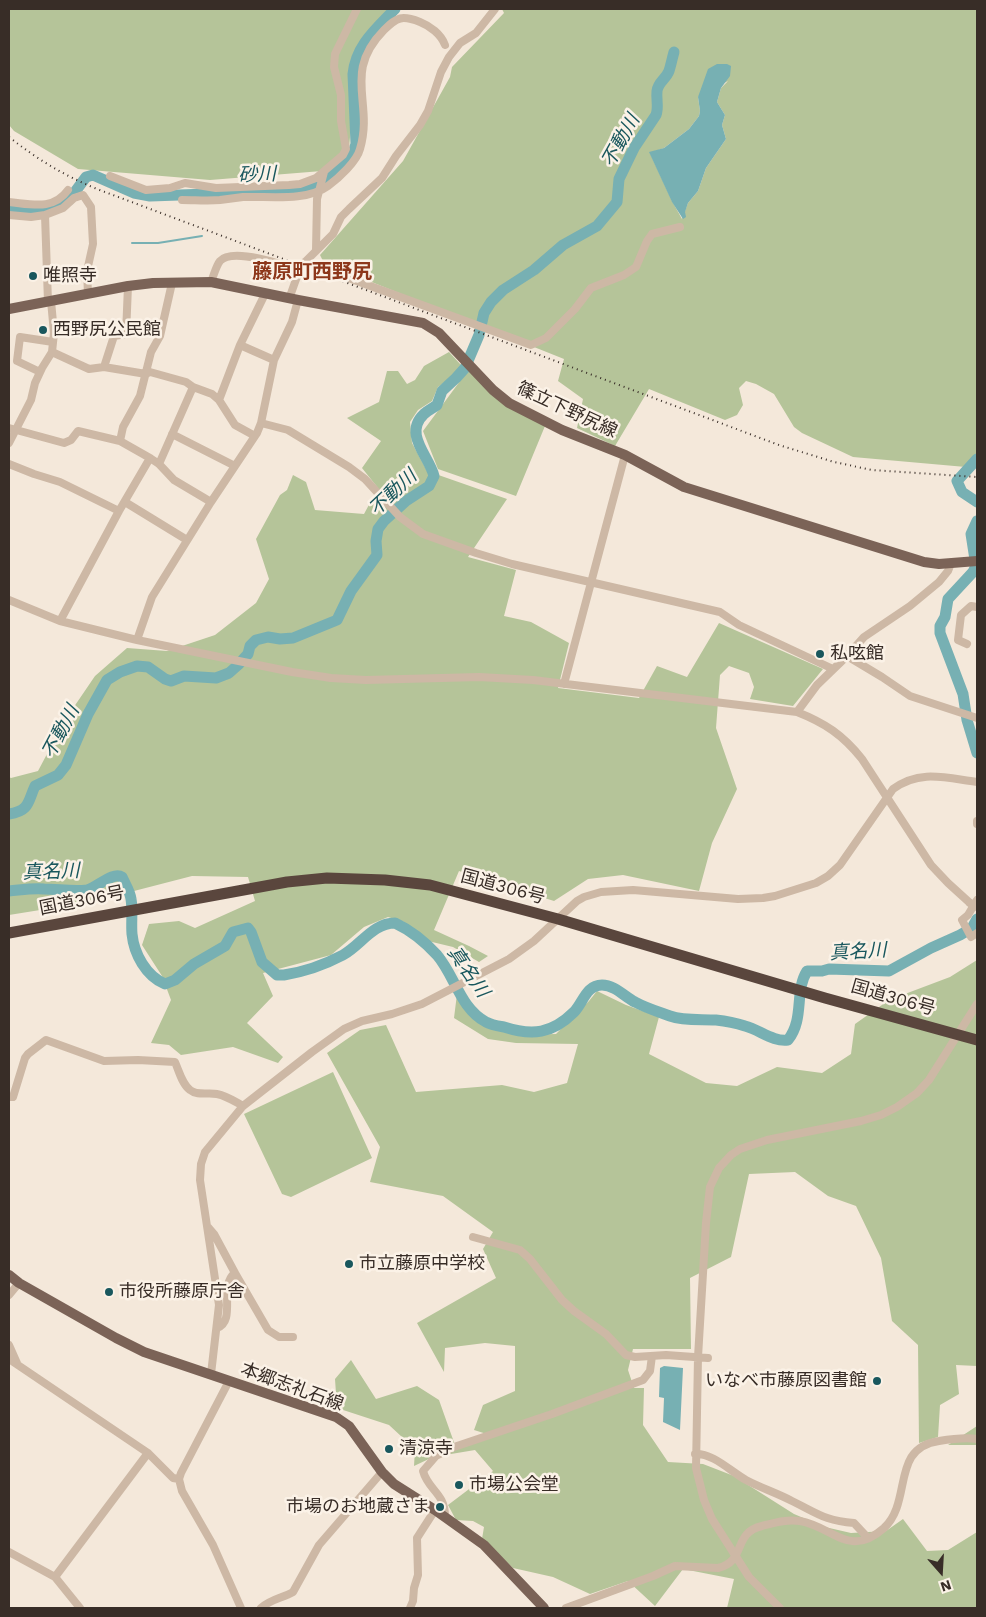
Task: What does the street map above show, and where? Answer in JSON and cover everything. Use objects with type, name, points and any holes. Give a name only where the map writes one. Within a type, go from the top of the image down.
[{"type":"highway","name":"国道306号","points":[[9,933],[287,882],[327,878],[385,880],[430,885],[977,1040]]},
{"type":"main road","name":"篠立下野尻線","points":[[9,309],[128,286],[211,282],[424,323],[439,333],[493,390],[509,403],[562,430],[625,455],[684,487],[924,562],[939,564],[973,561]]},
{"type":"main road","name":"本郷志礼石線","points":[[9,1275],[19,1283],[144,1352],[336,1417],[349,1426],[382,1472],[394,1484],[445,1516],[484,1546],[544,1608]]},
{"type":"street","points":[[110,176],[146,190],[170,188],[185,183],[216,188],[300,184],[316,178],[343,155],[346,149],[341,121],[341,95],[334,67],[335,54],[357,9]]},
{"type":"street","points":[[136,640],[152,597],[255,436],[261,423],[274,360],[292,322],[293,299],[299,271],[316,250],[333,234],[341,217],[382,178],[425,118],[441,72],[449,57],[460,43],[476,33],[495,9]]},
{"type":"street","points":[[182,200],[297,196],[330,185],[354,161],[360,151],[364,123],[361,76],[366,53],[376,38],[394,20],[400,18],[411,19],[428,26],[443,40],[444,44]]},
{"type":"street","points":[[316,250],[316,216],[324,172]]},
{"type":"street","points":[[9,202],[50,205],[63,198],[68,190]]},
{"type":"street","points":[[9,215],[31,217],[45,215],[63,208],[74,198],[83,195],[91,208],[93,244],[87,271],[88,294]]},
{"type":"street","points":[[9,443],[12,429],[30,400],[40,372],[52,352],[53,342],[45,215]]},
{"type":"street","points":[[306,262],[531,345],[546,338],[575,309],[591,288],[636,267],[652,234],[680,227]]},
{"type":"street","points":[[211,282],[220,261],[225,257],[252,257],[283,264],[299,271]]},
{"type":"street","points":[[120,441],[123,427],[140,396],[151,352],[160,336],[172,283]]},
{"type":"street","points":[[104,367],[114,336],[126,334],[128,286]]},
{"type":"street","points":[[219,400],[240,345],[266,294]]},
{"type":"street","points":[[40,372],[17,361],[20,337],[53,342]]},
{"type":"street","points":[[9,343],[19,345]]},
{"type":"street","points":[[240,345],[274,360]]},
{"type":"street","points":[[52,352],[89,369],[104,367],[146,374],[150,372],[186,382],[193,387],[212,394],[219,400],[235,425],[255,436]]},
{"type":"street","points":[[159,464],[193,387]]},
{"type":"street","points":[[261,423],[288,430],[327,453],[365,479],[395,511],[423,534],[512,564],[720,612],[738,625],[833,670]]},
{"type":"street","points":[[12,429],[64,443],[71,440],[78,431],[120,441],[159,464],[174,480],[211,502]]},
{"type":"street","points":[[172,434],[236,466]]},
{"type":"street","points":[[564,684],[625,455]]},
{"type":"street","points":[[60,621],[119,511],[150,458]]},
{"type":"street","points":[[9,464],[60,482],[119,511]]},
{"type":"street","points":[[125,502],[188,540]]},
{"type":"street","points":[[797,712],[817,685],[864,637],[910,606],[939,582],[944,577],[951,563]]},
{"type":"street","points":[[9,600],[60,621],[136,640],[292,672],[331,678],[387,680],[480,677],[564,684],[797,712],[832,729],[850,743],[931,865],[948,884],[975,903],[968,915],[962,920],[964,925],[973,934]]},
{"type":"street","points":[[967,644],[958,640],[961,615],[971,606],[977,607]]},
{"type":"street","points":[[847,656],[910,696],[975,717]]},
{"type":"street","points":[[211,1374],[219,1305],[200,1180],[201,1164],[205,1152],[243,1106],[312,1052],[344,1029],[362,1021],[422,1004],[508,959],[534,941],[577,901],[600,892],[633,890],[738,899],[775,896],[816,883],[828,876],[840,865],[893,789],[903,781],[917,776],[934,776],[977,782]]},
{"type":"street","points":[[780,1608],[749,1577],[712,1519],[704,1500],[696,1468],[698,1357],[710,1187],[719,1168],[731,1154],[740,1149],[767,1140],[861,1121],[881,1115],[897,1107],[917,1093],[929,1080],[977,1004]]},
{"type":"street","points":[[9,1097],[13,1097],[28,1054],[46,1040],[104,1060],[175,1062],[182,1080],[190,1091],[222,1096],[243,1106]]},
{"type":"street","points":[[208,1227],[214,1234],[268,1330],[278,1336],[293,1337]]},
{"type":"street","points":[[473,1237],[520,1250],[530,1259],[562,1300],[606,1334],[626,1355],[636,1357],[708,1358]]},
{"type":"street","points":[[217,1328],[226,1321],[228,1284],[230,1278],[235,1273]]},
{"type":"street","points":[[9,1295],[19,1283]]},
{"type":"street","points":[[9,1345],[18,1364]]},
{"type":"street","points":[[445,1516],[444,1502],[425,1477],[424,1471],[436,1456],[454,1446],[552,1414],[642,1380],[650,1371],[652,1356]]},
{"type":"street","points":[[9,1359],[148,1453],[173,1478],[179,1479]]},
{"type":"street","points":[[229,1380],[179,1479],[182,1492],[214,1545],[241,1608]]},
{"type":"street","points":[[566,1608],[675,1566],[718,1568],[731,1562],[746,1533],[752,1529],[781,1521],[799,1521],[849,1541],[863,1541],[883,1528],[894,1514],[907,1465],[912,1454],[920,1446],[930,1442],[950,1439],[977,1439]]},
{"type":"street","points":[[55,1577],[148,1453]]},
{"type":"street","points":[[695,1454],[705,1454],[746,1480],[792,1501],[825,1519],[854,1524],[868,1538]]},
{"type":"street","points":[[261,1608],[268,1602],[293,1592],[319,1545],[382,1472]]},
{"type":"street","points":[[410,1608],[418,1575],[417,1538],[435,1510]]},
{"type":"street","points":[[9,1552],[55,1577],[80,1608]]},
{"type":"green space","points":[[9,9],[397,9],[362,49],[355,82],[349,148],[322,171],[210,180],[78,169],[14,131],[9,125]]},
{"type":"green space","points":[[502,9],[977,9],[977,468],[853,457],[802,433],[794,427],[774,394],[746,381],[739,388],[743,405],[737,415],[725,420],[649,389],[615,446],[577,428],[583,399],[558,381],[564,359],[324,263],[320,255],[403,161],[450,77],[452,67],[504,13]],"holes":[[[728,81],[721,88],[717,102],[725,115],[722,125],[726,139],[706,168],[698,191],[688,203],[682,219],[650,153],[664,148],[689,129],[699,116],[698,97]]]},
{"type":"green space","points":[[449,352],[461,365],[453,376],[438,387],[432,401],[418,410],[410,422],[412,443],[427,471],[507,499],[468,557],[516,570],[504,616],[531,622],[569,643],[558,688],[639,698],[657,666],[687,677],[719,623],[823,669],[793,706],[750,699],[754,687],[749,673],[729,666],[720,675],[716,728],[737,789],[712,843],[699,891],[623,875],[588,879],[554,901],[459,871],[434,930],[488,956],[479,962],[453,947],[428,941],[404,922],[388,917],[364,927],[331,955],[263,973],[273,996],[247,1023],[283,1057],[278,1063],[233,1047],[181,1055],[169,1045],[151,1043],[171,1000],[162,976],[142,945],[149,924],[179,921],[195,928],[255,901],[248,877],[192,876],[65,906],[9,915],[9,777],[38,771],[65,720],[95,676],[127,648],[167,651],[215,635],[256,603],[269,579],[256,539],[280,495],[287,490],[293,475],[306,482],[315,510],[364,514],[378,488],[362,468],[381,441],[347,418],[379,402],[387,371],[398,371],[407,384],[415,380],[424,366]]},
{"type":"green space","points":[[469,369],[545,426],[516,496],[438,469],[423,431]]},
{"type":"green space","points":[[977,960],[977,1366],[956,1365],[959,1394],[940,1405],[938,1437],[919,1443],[918,1345],[892,1321],[881,1258],[856,1206],[828,1196],[795,1172],[749,1174],[731,1257],[690,1278],[691,1349],[633,1349],[628,1370],[634,1388],[644,1388],[643,1425],[668,1462],[703,1464],[734,1476],[794,1514],[825,1527],[851,1533],[886,1531],[903,1519],[927,1551],[948,1550],[977,1532],[977,1608],[727,1608],[734,1579],[683,1569],[655,1606],[628,1581],[590,1594],[553,1577],[513,1568],[482,1539],[484,1527],[473,1521],[456,1520],[448,1505],[493,1471],[475,1450],[433,1457],[414,1466],[415,1449],[389,1425],[337,1408],[335,1379],[351,1360],[376,1399],[417,1386],[439,1400],[456,1448],[493,1436],[474,1430],[483,1405],[515,1391],[515,1346],[485,1343],[445,1348],[444,1372],[417,1323],[496,1278],[483,1249],[493,1232],[443,1196],[370,1182],[380,1147],[327,1053],[360,1030],[386,1025],[416,1092],[502,1085],[534,1092],[567,1083],[578,1044],[516,1043],[488,1039],[454,1018],[457,994],[477,1017],[488,1025],[500,1030],[526,1034],[556,1034],[597,991],[626,1005],[659,1017],[649,1054],[706,1083],[737,1086],[777,1067],[822,1073],[851,1054],[855,1024],[889,1000],[950,977]]},
{"type":"green space","points":[[333,1072],[372,1158],[291,1197],[282,1194],[244,1114]]},
{"type":"green space","points":[[977,1426],[977,1445],[948,1445]]},
{"type":"water","points":[[717,64],[731,66],[730,76],[721,88],[717,102],[725,115],[722,125],[726,139],[706,168],[698,191],[688,203],[685,212],[686,217],[683,219],[672,202],[649,152],[664,148],[689,129],[699,116],[698,97],[708,69]]},
{"type":"water","points":[[664,1366],[683,1368],[680,1430],[663,1422],[664,1398],[659,1397],[660,1368]]},
{"type":"waterway","name":"砂川","points":[[9,208],[40,211],[51,210],[69,200],[86,177],[93,175],[134,193],[150,196],[296,191],[325,181],[352,156],[356,144],[353,74],[358,54],[368,38],[395,9]]},
{"type":"waterway","name":"不動川","points":[[9,814],[16,813],[25,808],[35,786],[58,775],[66,765],[88,714],[107,680],[120,672],[137,666],[148,667],[171,681],[184,676],[216,678],[229,673],[238,665],[248,654],[250,646],[256,640],[268,637],[280,639],[293,638],[337,620],[351,591],[377,555],[376,541],[378,529],[406,501],[429,486],[434,476],[419,445],[416,429],[418,422],[437,405],[442,391],[465,368],[479,335],[484,313],[491,302],[503,290],[534,270],[563,245],[597,226],[617,202],[619,179],[634,148],[656,115],[658,88],[669,71],[674,52]]},
{"type":"waterway","points":[[132,243],[158,243],[202,236]]},
{"type":"waterway","points":[[977,459],[957,481],[962,492],[977,502]]},
{"type":"waterway","points":[[977,521],[971,534],[976,566],[973,572],[948,599],[945,617],[940,626],[940,633],[963,694],[967,720],[977,753]]},
{"type":"waterway","name":"真名川","points":[[9,891],[35,889],[87,890],[114,876],[122,877],[129,890],[131,899],[132,934],[135,949],[142,964],[152,976],[165,984],[175,980],[194,964],[225,946],[233,932],[248,928],[262,962],[277,975],[284,975],[307,970],[343,955],[374,930],[387,924],[395,923],[418,937],[437,955],[470,1009],[477,1016],[492,1025],[524,1032],[550,1029],[574,1012],[588,991],[602,985],[611,987],[631,1000],[652,1010],[675,1018],[731,1022],[782,1040],[788,1040],[793,1032],[798,1014],[803,979],[807,971],[829,969],[889,971],[972,928],[977,919]]},
{"type":"railway","points":[[9,137],[51,166],[97,189],[779,445],[834,462],[872,470],[977,477]]},
{"type":"place","name":"唯照寺","points":[[33,276]]},
{"type":"place","name":"西野尻公民館","points":[[43,330]]},
{"type":"place","name":"私呟館","points":[[820,654]]},
{"type":"place","name":"市立藤原中学校","points":[[349,1264]]},
{"type":"place","name":"市役所藤原庁舎","points":[[109,1292]]},
{"type":"place","name":"いなべ市藤原図書館","points":[[877,1381]]},
{"type":"place","name":"清涼寺","points":[[389,1449]]},
{"type":"place","name":"市場公会堂","points":[[459,1485]]},
{"type":"place","name":"市場のお地蔵さま","points":[[440,1507]]},
{"type":"district","name":"藤原町西野尻","points":[[312,272]]}]
